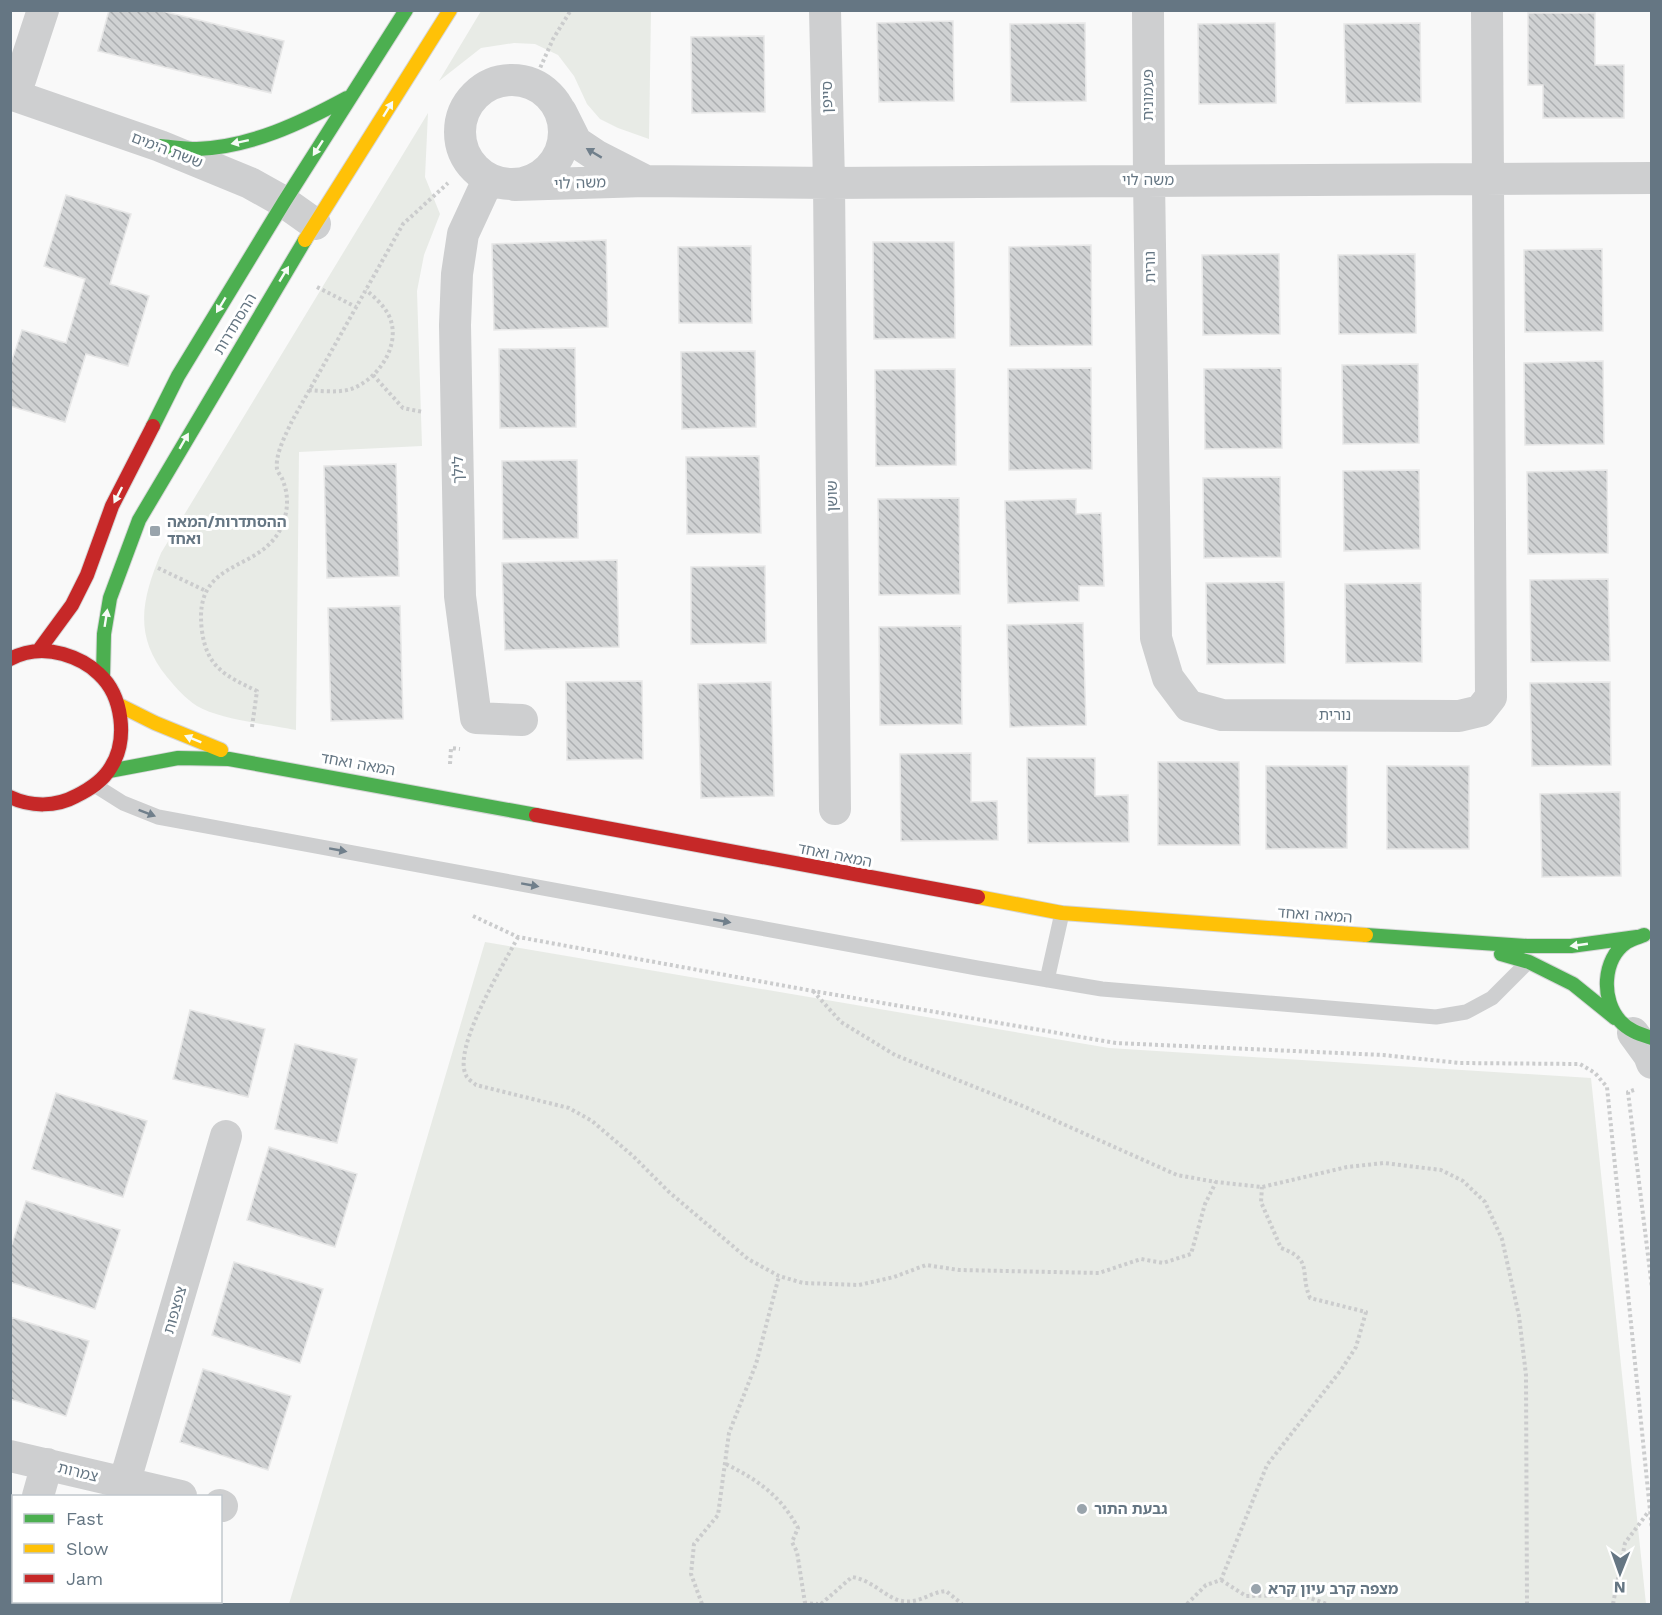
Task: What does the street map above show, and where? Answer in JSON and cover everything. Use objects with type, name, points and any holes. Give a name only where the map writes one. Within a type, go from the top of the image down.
[{"type":"street","points":[[13,94],[44,10]]},
{"type":"street","name":"ההסתדרות","points":[[39,650],[72,605],[87,575],[112,506],[178,376],[284,202],[406,10]]},
{"type":"street","name":"ההסתדרות","points":[[103,677],[104,634],[110,598],[125,552],[139,520],[315,225],[450,10]]},
{"type":"street","name":"סייפן","points":[[825,10],[829,183]]},
{"type":"street","name":"פעמונית","points":[[1148,10],[1149,180]]},
{"type":"street","points":[[1487,10],[1488,180]]},
{"type":"street","points":[[534,84],[525,81],[497,82],[488,85],[468,103],[460,119],[459,134],[462,152],[491,176],[533,180],[548,171],[559,156],[564,140],[564,122],[560,110]]},
{"type":"street","name":"משה לוי","points":[[534,84],[549,95],[560,110],[576,142],[597,156],[645,181]]},
{"type":"street","name":"ששת הימים","points":[[13,94],[160,146],[250,183],[284,202],[315,225]]},
{"type":"street","points":[[160,146],[197,149],[251,140],[302,123],[352,95]]},
{"type":"street","name":"משה לוי","points":[[491,176],[645,181],[829,183],[1652,178]]},
{"type":"street","name":"לילך","points":[[476,718],[460,596],[455,325],[457,274],[464,234],[491,176]]},
{"type":"street","name":"נורית","points":[[1149,180],[1156,638],[1168,678],[1189,706],[1222,715],[1459,716],[1480,711],[1491,698],[1488,180]]},
{"type":"street","name":"שושן","points":[[829,183],[835,809]]},
{"type":"street","points":[[10,658],[39,650],[63,652],[85,661],[103,677],[112,690],[119,705],[122,727],[119,750],[109,771],[96,786],[78,797],[59,803],[39,805],[10,797]]},
{"type":"street","name":"המאה ואחד","points":[[119,705],[155,723],[248,761]]},
{"type":"street","points":[[476,718],[522,720]]},
{"type":"street","name":"המאה ואחד","points":[[109,771],[143,762],[178,757],[213,757],[248,761],[1062,913],[1527,946],[1571,946],[1652,934]]},
{"type":"street","points":[[1637,937],[1624,945],[1613,957],[1607,972],[1605,988],[1608,1003],[1633,1030],[1652,1062]]},
{"type":"street","name":"המאה ואחד","points":[[1422,939],[1472,947],[1529,962],[1573,984],[1633,1030]]},
{"type":"street","name":"צפצפות","points":[[124,1484],[226,1136]]},
{"type":"street","name":"צמרות","points":[[10,1456],[172,1495]]},
{"type":"street","points":[[39,1495],[47,1464]]},
{"type":"lane","points":[[96,786],[123,803],[158,817],[1102,989],[1436,1017],[1466,1012],[1492,998],[1529,962]]},
{"type":"lane","points":[[1047,980],[1062,913]]},
{"type":"path","points":[[534,84],[553,39],[571,10]]},
{"type":"path","points":[[248,761],[257,691],[216,668],[207,653],[201,621],[202,604],[206,591],[213,580],[227,569],[264,550],[280,529],[288,502],[285,486],[277,469],[280,446],[403,224],[491,176]]},
{"type":"path","points":[[309,390],[330,392],[349,390],[374,375],[388,354],[392,343],[390,320],[385,309],[366,290]]},
{"type":"path","points":[[374,375],[403,408],[416,412],[457,414]]},
{"type":"path","points":[[125,552],[206,591]]},
{"type":"path","points":[[448,797],[451,748],[477,751],[476,718]]},
{"type":"path","points":[[473,916],[518,936],[813,991],[1116,1042],[1383,1055],[1460,1063],[1580,1064],[1595,1073],[1606,1087],[1652,1530]]},
{"type":"path","points":[[518,936],[468,1035],[463,1059],[466,1076],[476,1085],[569,1108],[592,1121],[633,1156],[669,1192],[748,1259],[779,1276],[803,1283],[859,1285],[894,1277],[926,1264],[959,1270],[1099,1274],[1141,1259],[1163,1263],[1191,1254],[1205,1204],[1216,1182]]},
{"type":"path","points":[[813,991],[841,1022],[895,1055],[1025,1107],[1178,1174],[1216,1182],[1262,1187],[1347,1167],[1384,1163],[1441,1170],[1462,1181],[1485,1202],[1502,1239],[1519,1316],[1526,1375],[1527,1605]]},
{"type":"path","points":[[1628,1092],[1652,1288]]},
{"type":"path","points":[[1186,1605],[1206,1585],[1221,1580],[1268,1465],[1356,1347],[1366,1312],[1310,1298],[1302,1260],[1295,1253],[1281,1248],[1261,1202],[1262,1187]]},
{"type":"path","points":[[702,1605],[691,1574],[694,1544],[718,1515],[729,1433],[756,1364],[779,1276]]},
{"type":"path","points":[[725,1464],[750,1476],[771,1491],[789,1512],[798,1528],[792,1542],[797,1552],[804,1604],[820,1605],[852,1577],[864,1579],[900,1602],[922,1601],[937,1592],[946,1590],[962,1605]]},
{"type":"path","points":[[1613,1605],[1625,1543],[1650,1511]]},
{"type":"path","points":[[1221,1580],[1246,1596],[1301,1595],[1327,1605]]},
{"type":"shaded area","points":[[481,11],[651,11],[649,139],[600,119],[587,104],[574,76],[558,55],[535,44],[514,43],[481,48],[439,81]]},
{"type":"shaded area","points":[[428,113],[425,177],[440,214],[424,255],[417,291],[422,446],[299,452],[296,730],[231,718],[207,711],[185,697],[174,685],[156,661],[149,646],[144,616],[154,570],[161,553]]},
{"type":"shaded area","points":[[485,942],[1109,1048],[1591,1078],[1646,1604],[289,1604]]},
{"type":"building","points":[[109,10],[158,10],[284,41],[271,93],[98,51]]},
{"type":"building","points":[[1528,13],[1595,13],[1595,65],[1624,65],[1624,118],[1543,118],[1543,85],[1528,85]]},
{"type":"building","points":[[953,21],[954,101],[879,102],[877,23]]},
{"type":"building","points":[[1085,23],[1086,101],[1011,102],[1010,24]]},
{"type":"building","points":[[1275,23],[1276,103],[1199,104],[1198,24]]},
{"type":"building","points":[[1420,23],[1421,102],[1346,103],[1344,24]]},
{"type":"building","points":[[764,36],[765,112],[692,113],[691,37]]},
{"type":"building","points":[[66,195],[131,214],[110,284],[149,296],[128,366],[86,354],[65,422],[10,406],[10,366],[22,330],[66,343],[85,279],[44,266]]},
{"type":"building","points":[[606,240],[608,327],[494,330],[492,244]]},
{"type":"building","points":[[873,242],[954,242],[955,338],[874,339]]},
{"type":"building","points":[[1091,245],[1092,345],[1010,346],[1009,247]]},
{"type":"building","points":[[751,246],[752,323],[679,323],[678,247]]},
{"type":"building","points":[[1602,249],[1603,331],[1525,332],[1524,250]]},
{"type":"building","points":[[1279,254],[1280,334],[1203,335],[1202,255]]},
{"type":"building","points":[[1415,254],[1416,333],[1339,334],[1338,255]]},
{"type":"building","points":[[575,348],[576,427],[500,428],[499,349]]},
{"type":"building","points":[[755,351],[756,427],[682,429],[681,352]]},
{"type":"building","points":[[1603,361],[1604,444],[1525,445],[1524,363]]},
{"type":"building","points":[[1418,364],[1419,443],[1343,444],[1342,365]]},
{"type":"building","points":[[1091,368],[1092,469],[1009,470],[1008,369]]},
{"type":"building","points":[[1281,368],[1282,448],[1205,449],[1204,369]]},
{"type":"building","points":[[955,369],[956,465],[876,466],[875,370]]},
{"type":"building","points":[[759,456],[761,533],[687,534],[686,457]]},
{"type":"building","points":[[577,460],[578,538],[503,539],[502,461]]},
{"type":"building","points":[[396,464],[399,576],[327,578],[324,466]]},
{"type":"building","points":[[1419,470],[1420,549],[1344,551],[1343,471]]},
{"type":"building","points":[[1607,470],[1608,553],[1528,554],[1527,472]]},
{"type":"building","points":[[1280,477],[1281,557],[1204,558],[1203,478]]},
{"type":"building","points":[[959,498],[960,594],[879,595],[878,499]]},
{"type":"building","points":[[1076,499],[1076,514],[1101,513],[1104,586],[1079,586],[1079,601],[1008,603],[1005,501]]},
{"type":"building","points":[[617,560],[619,647],[505,650],[502,563]]},
{"type":"building","points":[[765,566],[766,643],[691,644],[691,567]]},
{"type":"building","points":[[1608,579],[1610,661],[1531,662],[1530,580]]},
{"type":"building","points":[[1284,582],[1285,663],[1207,664],[1206,583]]},
{"type":"building","points":[[1421,583],[1422,662],[1346,663],[1345,584]]},
{"type":"building","points":[[400,606],[403,719],[331,721],[328,608]]},
{"type":"building","points":[[1083,623],[1086,725],[1010,727],[1007,625]]},
{"type":"building","points":[[961,626],[962,724],[880,725],[879,627]]},
{"type":"building","points":[[642,681],[643,759],[567,760],[566,682]]},
{"type":"building","points":[[771,682],[774,796],[701,798],[698,684]]},
{"type":"building","points":[[1610,682],[1611,765],[1532,766],[1530,683]]},
{"type":"building","points":[[971,753],[971,802],[997,801],[998,840],[901,841],[900,754]]},
{"type":"building","points":[[1027,758],[1095,758],[1095,796],[1128,795],[1129,842],[1028,843]]},
{"type":"building","points":[[1158,762],[1239,762],[1240,845],[1158,845]]},
{"type":"building","points":[[1266,766],[1347,766],[1347,848],[1266,849]]},
{"type":"building","points":[[1387,766],[1469,766],[1469,849],[1387,849]]},
{"type":"building","points":[[1620,792],[1621,876],[1542,877],[1540,794]]},
{"type":"building","points":[[190,1010],[265,1029],[248,1097],[173,1079]]},
{"type":"building","points":[[295,1044],[357,1059],[337,1143],[275,1129]]},
{"type":"building","points":[[56,1093],[147,1121],[123,1197],[32,1169]]},
{"type":"building","points":[[269,1147],[357,1174],[335,1247],[247,1220]]},
{"type":"building","points":[[26,1201],[120,1230],[95,1309],[10,1282],[10,1250]]},
{"type":"building","points":[[234,1262],[323,1289],[300,1363],[212,1335]]},
{"type":"building","points":[[10,1317],[89,1341],[66,1416],[10,1399]]},
{"type":"building","points":[[203,1369],[291,1396],[268,1470],[180,1442]]},
{"type":"building","points":[[52,1603],[152,1603],[152,1604]]},
{"type":"traffic: fast","points":[[153,426],[178,376],[284,202],[406,10]]},
{"type":"traffic: fast","points":[[160,146],[197,149],[237,144],[294,125],[347,98]]},
{"type":"traffic: fast","points":[[103,677],[104,634],[110,598],[139,520],[305,240]]},
{"type":"traffic: fast","points":[[109,771],[178,758],[229,759],[536,815]]},
{"type":"traffic: fast","points":[[1366,935],[1527,946],[1571,946],[1637,937]]},
{"type":"traffic: fast","points":[[1644,935],[1627,942],[1619,949],[1609,969],[1607,991],[1614,1012],[1620,1021],[1631,1030],[1652,1038]]},
{"type":"traffic: fast","points":[[1501,954],[1529,962],[1573,984],[1615,1018]]},
{"type":"traffic: slow","points":[[305,240],[450,10]]},
{"type":"traffic: slow","points":[[119,705],[155,723],[221,750]]},
{"type":"traffic: slow","points":[[978,897],[1062,913],[1366,935]]},
{"type":"traffic: jam","points":[[39,650],[72,605],[87,575],[112,506],[153,426]]},
{"type":"traffic: jam","points":[[10,659],[29,652],[50,651],[87,664],[107,683],[113,694],[118,706],[121,732],[120,744],[108,772],[86,790],[68,800],[52,804],[26,803],[10,797]]},
{"type":"traffic: jam","points":[[536,815],[978,897]]},
{"type":"place","name":"ההסתדרות/המאה ואחד","points":[[155,531]]},
{"type":"place","name":"גבעת התור","points":[[1082,1509]]},
{"type":"place","name":"מצפה קרב עיון קרא","points":[[1256,1589]]}]
